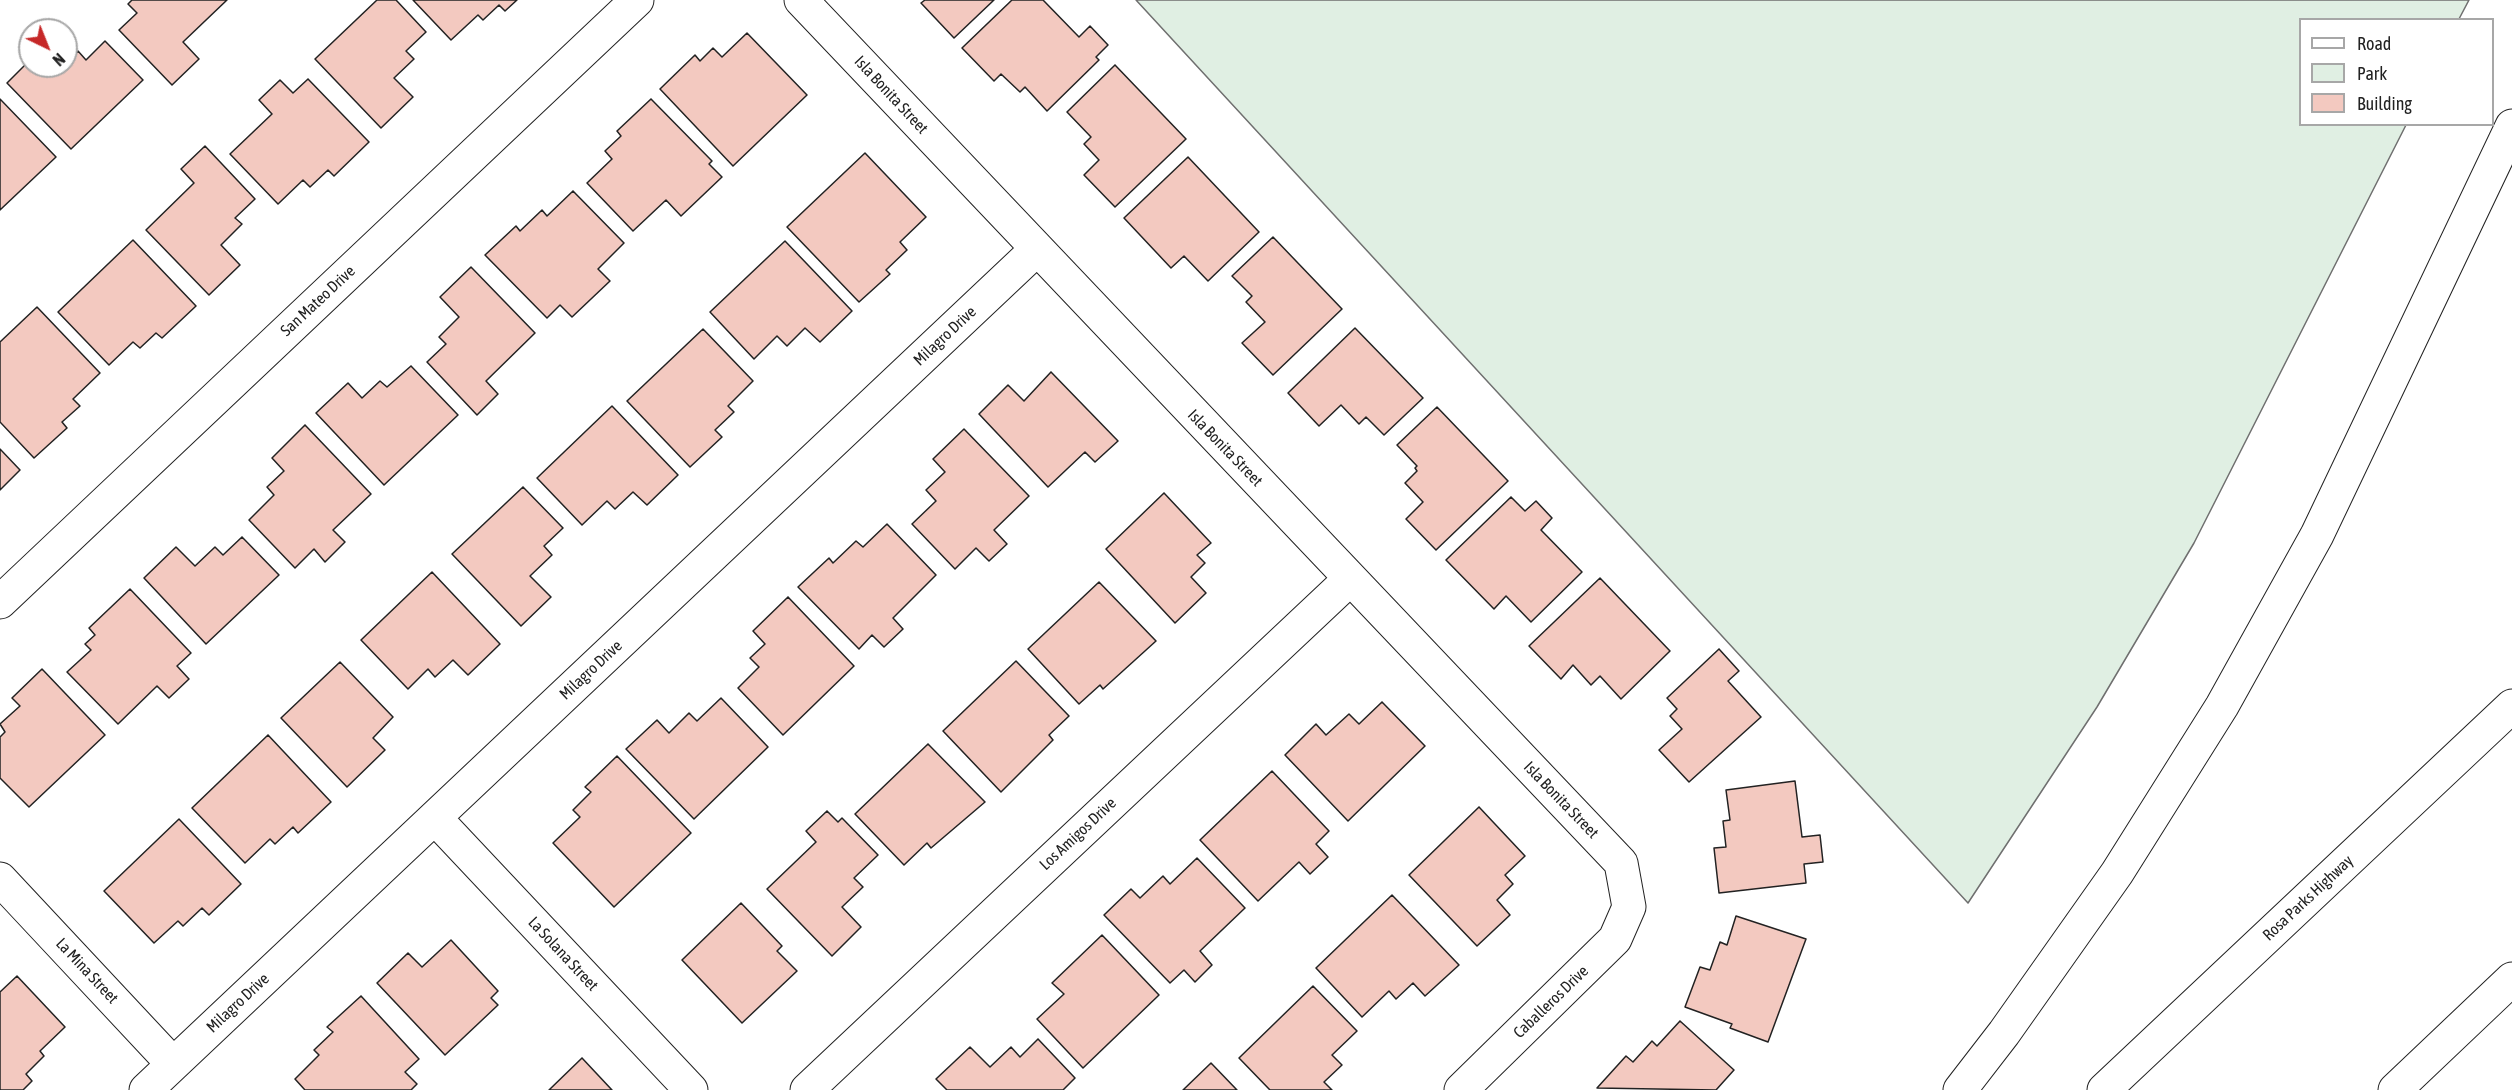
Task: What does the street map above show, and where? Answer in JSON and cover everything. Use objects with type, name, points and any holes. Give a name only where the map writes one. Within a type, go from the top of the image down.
[{"type":"main road","name":"San Mateo Drive","points":[[0,602],[637,0]]},
{"type":"main road","name":"Isla Bonita Street","points":[[801,0],[1621,863],[1629,907]]},
{"type":"main road","points":[[1960,1090],[2004,1033],[2117,873],[2222,706],[2317,535],[2512,126]]},
{"type":"main road","name":"Milagro Drive","points":[[146,1090],[1036,249]]},
{"type":"main road","name":"Los Amigos Drive","points":[[807,1090],[1350,579]]},
{"type":"main road","name":"Rosa Parks Highway","points":[[2104,1090],[2512,706]]},
{"type":"main road","name":"La Solana Street","points":[[435,818],[691,1090]]},
{"type":"main road","name":"La Mina Street","points":[[0,879],[174,1064]]},
{"type":"main road","name":"Caballeros Drive","points":[[1461,1090],[1615,939],[1629,907]]},
{"type":"main road","points":[[2395,1090],[2512,980]]},
{"type":"green space","points":[[1136,0],[2469,0],[2460,18],[2299,18],[2299,126],[2405,126],[2194,543],[2097,707],[1968,903]]},
{"type":"building","points":[[132,0],[227,0],[183,42],[199,59],[172,85],[119,30],[137,13],[128,4]]},
{"type":"building","points":[[377,0],[396,0],[426,32],[406,51],[414,59],[394,78],[413,97],[381,128],[315,59]]},
{"type":"building","points":[[413,0],[517,0],[505,11],[499,5],[483,20],[478,15],[451,40]]},
{"type":"building","points":[[925,0],[994,0],[954,38],[921,3]]},
{"type":"building","points":[[1012,0],[1043,0],[1079,37],[1090,26],[1108,45],[1096,57],[1099,60],[1047,111],[1025,87],[1020,92],[1001,74],[994,81],[962,48]]},
{"type":"building","points":[[747,33],[807,95],[733,166],[660,89],[695,55],[700,61],[713,48],[722,57]]},
{"type":"building","points":[[105,41],[143,80],[71,149],[7,83],[18,72],[18,78],[78,78],[78,51],[86,60]]},
{"type":"building","points":[[1115,65],[1186,139],[1115,207],[1084,175],[1099,160],[1084,144],[1091,137],[1067,112]]},
{"type":"building","points":[[308,79],[369,142],[334,176],[328,170],[310,187],[303,180],[278,204],[230,154],[272,114],[259,100],[280,80],[293,93]]},
{"type":"building","points":[[0,99],[56,157],[0,210]]},
{"type":"building","points":[[651,99],[712,161],[709,164],[722,177],[681,216],[666,200],[633,231],[587,183],[612,159],[605,151],[621,136],[617,131]]},
{"type":"building","points":[[205,146],[255,199],[235,218],[242,224],[221,245],[240,265],[209,295],[146,230],[194,183],[181,169]]},
{"type":"building","points":[[865,153],[926,217],[900,242],[907,250],[886,270],[890,274],[859,302],[787,227]]},
{"type":"building","points":[[1188,157],[1259,232],[1208,281],[1184,256],[1171,268],[1124,218]]},
{"type":"building","points":[[573,191],[624,243],[598,269],[610,281],[572,317],[560,305],[547,318],[485,255],[516,226],[520,231],[542,210],[547,216]]},
{"type":"building","points":[[1273,237],[1342,309],[1273,375],[1242,343],[1265,322],[1246,302],[1252,296],[1232,276]]},
{"type":"building","points":[[133,240],[196,306],[162,338],[156,333],[140,348],[133,342],[109,365],[58,312]]},
{"type":"building","points":[[785,241],[852,311],[820,342],[805,328],[787,346],[777,336],[754,359],[710,312]]},
{"type":"building","points":[[471,267],[535,333],[486,381],[498,394],[477,415],[427,362],[446,344],[439,337],[459,317],[440,297]]},
{"type":"building","points":[[37,307],[100,373],[73,399],[80,406],[62,422],[67,428],[34,458],[0,422],[0,342]]},
{"type":"building","points":[[1355,328],[1423,398],[1384,435],[1366,417],[1359,424],[1341,405],[1319,426],[1288,393]]},
{"type":"building","points":[[703,329],[753,381],[728,406],[734,412],[715,430],[722,437],[690,467],[627,401]]},
{"type":"building","points":[[411,366],[458,415],[384,485],[316,413],[348,383],[362,398],[380,381],[387,387]]},
{"type":"building","points":[[1051,372],[1118,441],[1095,462],[1085,452],[1048,487],[979,414],[1008,385],[1024,401]]},
{"type":"building","points":[[612,406],[678,475],[647,505],[633,492],[615,509],[607,501],[582,525],[537,478]]},
{"type":"building","points":[[1437,407],[1508,481],[1436,550],[1406,519],[1423,502],[1405,483],[1417,471],[1415,468],[1417,466],[1397,445]]},
{"type":"building","points":[[305,425],[371,494],[333,530],[345,542],[325,562],[314,549],[295,568],[249,520],[274,495],[267,487],[284,471],[272,458]]},
{"type":"building","points":[[964,429],[1029,496],[994,530],[1007,544],[989,561],[976,548],[955,569],[912,524],[936,501],[926,490],[945,472],[933,459]]},
{"type":"building","points":[[0,449],[20,470],[0,490]]},
{"type":"building","points":[[523,487],[563,528],[544,546],[552,555],[530,576],[551,597],[521,626],[452,554]]},
{"type":"building","points":[[1164,493],[1211,543],[1197,555],[1205,563],[1191,577],[1206,593],[1175,623],[1106,549]]},
{"type":"building","points":[[1511,497],[1525,511],[1536,501],[1552,518],[1541,530],[1582,572],[1531,622],[1506,596],[1494,609],[1446,560]]},
{"type":"building","points":[[887,524],[936,575],[893,618],[903,629],[884,647],[872,635],[859,649],[798,587],[829,558],[833,563],[856,541],[863,547]]},
{"type":"building","points":[[242,537],[279,575],[206,644],[144,578],[176,547],[195,566],[215,547],[223,555]]},
{"type":"building","points":[[432,572],[500,644],[468,675],[453,660],[435,677],[428,669],[408,689],[361,640]]},
{"type":"building","points":[[1600,578],[1670,651],[1621,699],[1600,676],[1591,685],[1573,665],[1561,679],[1529,646]]},
{"type":"building","points":[[1099,582],[1156,641],[1103,689],[1100,685],[1079,704],[1028,649]]},
{"type":"building","points":[[130,589],[191,653],[177,666],[189,679],[169,698],[157,686],[118,724],[67,672],[91,650],[85,644],[95,635],[89,628]]},
{"type":"building","points":[[788,597],[854,666],[783,735],[738,688],[759,667],[750,658],[765,644],[753,631]]},
{"type":"building","points":[[1719,649],[1739,671],[1728,681],[1761,717],[1689,782],[1659,750],[1682,729],[1670,716],[1677,709],[1667,698]]},
{"type":"building","points":[[1016,661],[1069,716],[1049,735],[1053,740],[1001,792],[943,731]]},
{"type":"building","points":[[340,662],[393,717],[373,738],[385,750],[347,787],[281,718]]},
{"type":"building","points":[[42,669],[105,735],[29,807],[0,778],[0,737],[5,732],[0,724],[20,706],[12,698]]},
{"type":"building","points":[[721,698],[768,747],[694,819],[626,749],[657,720],[669,733],[689,713],[697,721]]},
{"type":"building","points":[[1382,702],[1425,746],[1348,821],[1285,755],[1316,724],[1326,735],[1349,714],[1359,724]]},
{"type":"building","points":[[268,735],[331,802],[298,833],[293,827],[275,844],[270,839],[245,863],[192,808]]},
{"type":"building","points":[[928,744],[985,802],[931,848],[927,843],[904,865],[855,814]]},
{"type":"building","points":[[617,756],[691,833],[614,907],[553,843],[580,817],[573,810],[591,792],[585,787]]},
{"type":"building","points":[[1272,771],[1329,831],[1316,844],[1328,857],[1310,874],[1299,862],[1258,901],[1200,840]]},
{"type":"building","points":[[1795,781],[1802,837],[1820,835],[1823,862],[1804,864],[1806,883],[1719,893],[1714,848],[1726,847],[1723,821],[1730,820],[1726,790]]},
{"type":"building","points":[[1479,807],[1525,856],[1505,875],[1513,884],[1497,900],[1510,915],[1477,946],[1409,875]]},
{"type":"building","points":[[827,811],[838,822],[842,818],[878,855],[854,878],[863,887],[842,907],[861,927],[832,956],[767,889],[816,842],[806,831]]},
{"type":"building","points":[[179,819],[241,884],[209,915],[202,908],[183,926],[178,921],[154,943],[104,891]]},
{"type":"building","points":[[1197,858],[1245,908],[1200,951],[1212,965],[1195,982],[1184,970],[1170,983],[1104,915],[1131,889],[1140,898],[1163,876],[1170,884]]},
{"type":"building","points":[[1392,895],[1459,965],[1425,996],[1413,983],[1396,999],[1389,991],[1362,1017],[1316,968]]},
{"type":"building","points":[[741,903],[782,946],[777,951],[797,971],[742,1023],[682,960]]},
{"type":"building","points":[[1736,916],[1806,939],[1768,1042],[1730,1028],[1732,1024],[1685,1007],[1700,967],[1710,970],[1720,942],[1727,945]]},
{"type":"building","points":[[1102,935],[1159,995],[1083,1068],[1037,1019],[1064,994],[1052,983]]},
{"type":"building","points":[[451,940],[498,991],[491,998],[498,1005],[445,1055],[377,983],[408,953],[422,967]]},
{"type":"building","points":[[17,976],[65,1027],[40,1051],[44,1056],[26,1074],[32,1081],[23,1090],[0,1090],[0,992]]},
{"type":"building","points":[[1313,986],[1357,1031],[1332,1055],[1342,1065],[1324,1082],[1332,1090],[1270,1090],[1239,1058]]},
{"type":"building","points":[[361,996],[419,1059],[405,1072],[417,1084],[411,1090],[305,1090],[295,1079],[319,1055],[314,1050],[333,1032],[327,1027]]},
{"type":"building","points":[[1680,1021],[1734,1070],[1716,1090],[1597,1088],[1626,1056],[1633,1062],[1652,1041],[1657,1046]]},
{"type":"building","points":[[1038,1039],[1075,1078],[1063,1090],[947,1090],[936,1079],[970,1047],[990,1067],[1011,1047],[1020,1057]]},
{"type":"building","points":[[582,1058],[612,1090],[549,1090]]},
{"type":"building","points":[[1211,1063],[1237,1090],[1183,1090]]}]
